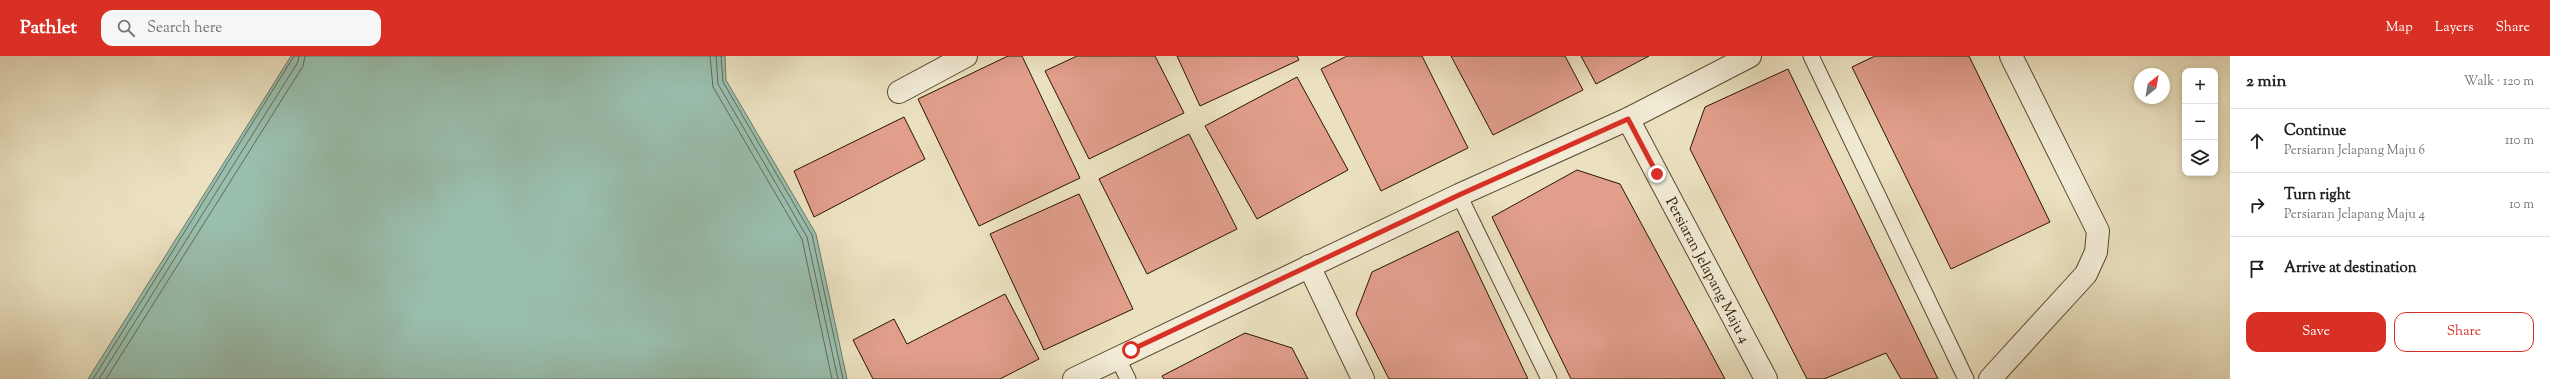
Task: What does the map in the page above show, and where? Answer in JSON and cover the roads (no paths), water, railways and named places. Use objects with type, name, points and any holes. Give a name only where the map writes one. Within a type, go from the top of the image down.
[{"type":"street","points":[[899,92],[966,56]]},
{"type":"street","points":[[1074,379],[1117,357],[1459,195],[1628,119],[1750,56]]},
{"type":"street","points":[[1990,379],[2086,274],[2096,252],[2098,231],[2011,56]]},
{"type":"street","name":"Persiaran Jelapang Maju 4","points":[[1628,119],[1766,379]]},
{"type":"street","points":[[1308,266],[1363,379]]},
{"type":"lane","points":[[1811,56],[1966,379]]},
{"type":"lane","points":[[1459,195],[1549,379]]},
{"type":"lane","points":[[1117,357],[1128,379]]},
{"type":"water","points":[[291,56],[725,56],[726,80],[816,234],[847,379],[88,379]]}]
